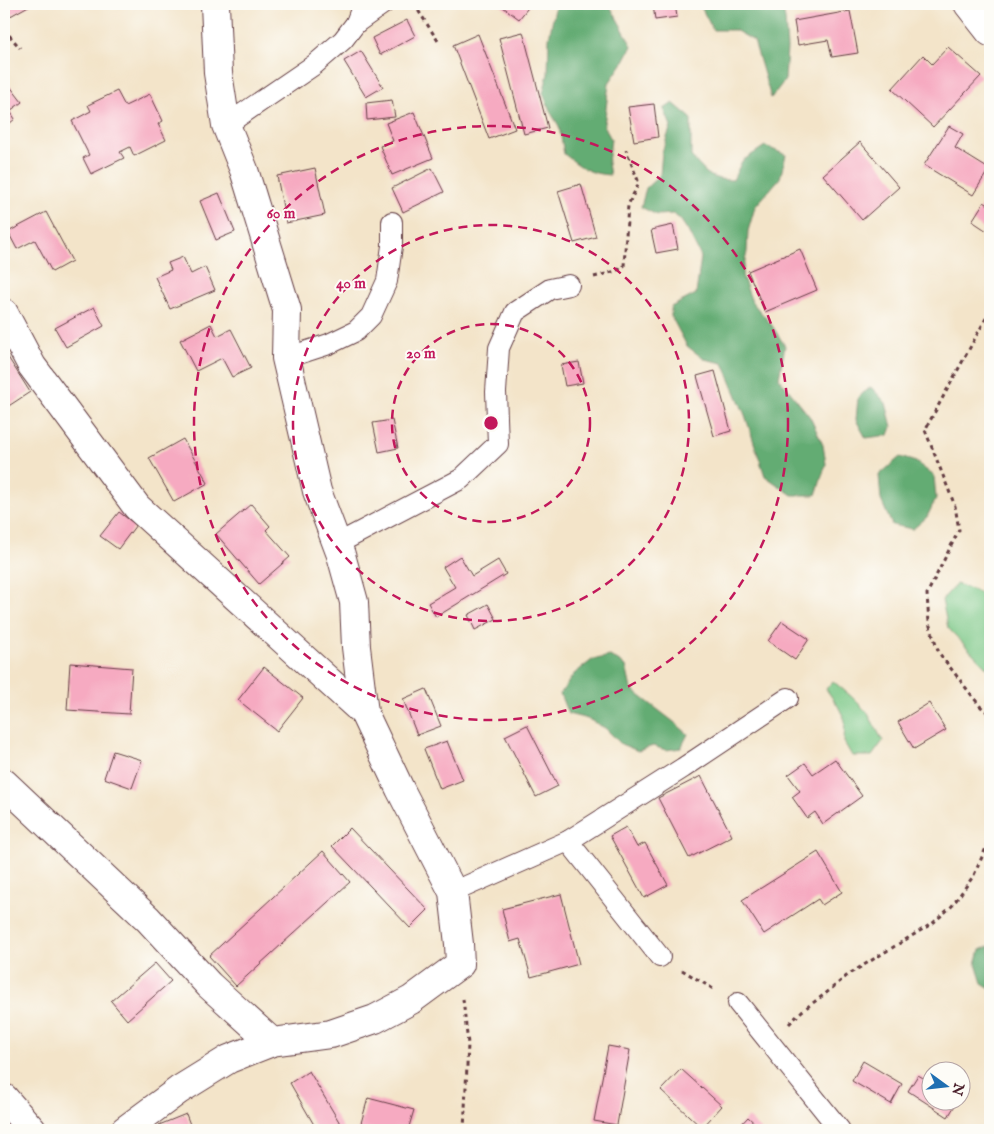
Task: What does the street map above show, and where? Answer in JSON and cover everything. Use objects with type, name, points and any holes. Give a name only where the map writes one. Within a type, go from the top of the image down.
[{"type":"street","points":[[125,1130],[179,1090],[229,1059],[272,1042],[331,1034],[375,1019],[411,1000],[460,964],[453,892],[400,789],[364,713],[356,648],[354,602],[341,555],[317,491],[286,358],[287,310],[244,170],[226,125],[218,73],[215,4]]},
{"type":"street","points":[[968,4],[990,32]]},
{"type":"street","points":[[4,313],[32,366],[137,507],[364,713]]},
{"type":"street","points":[[4,783],[148,919],[209,985],[272,1042]]},
{"type":"street","points":[[4,1098],[32,1130]]},
{"type":"lane","points":[[226,125],[314,65],[343,40],[356,22],[363,4]]},
{"type":"lane","points":[[356,22],[383,4]]},
{"type":"lane","points":[[286,358],[329,344],[356,331],[371,316],[387,281],[392,246],[392,222]]},
{"type":"lane","points":[[337,544],[460,479],[498,444],[496,392],[499,348],[515,312],[550,290],[569,284]]},
{"type":"lane","points":[[453,892],[568,841],[788,698]]},
{"type":"lane","points":[[568,841],[660,957]]},
{"type":"lane","points":[[738,1003],[840,1130]]},
{"type":"path","points":[[414,4],[438,41]]},
{"type":"path","points":[[4,30],[20,48]]},
{"type":"path","points":[[569,284],[616,271],[624,266],[628,205],[639,184],[626,150]]},
{"type":"path","points":[[990,311],[924,430],[956,506],[958,530],[927,594],[929,623],[939,653],[980,706],[990,715]]},
{"type":"path","points":[[770,1043],[802,1011],[849,974],[933,923],[952,906],[974,875],[990,839]]},
{"type":"path","points":[[660,957],[738,1003]]},
{"type":"path","points":[[460,964],[468,1044],[464,1130]]},
{"type":"green space","points":[[556,4],[609,4],[632,46],[609,83],[604,126],[611,139],[608,163],[610,175],[590,171],[564,154],[559,126],[551,113],[543,93],[548,74],[549,38]]},
{"type":"green space","points":[[701,4],[782,4],[787,48],[785,80],[771,98],[754,41],[735,30],[713,30]]},
{"type":"green space","points":[[673,103],[691,118],[691,156],[713,177],[733,180],[742,161],[765,146],[786,155],[780,178],[755,207],[748,231],[747,252],[742,275],[752,302],[771,324],[785,346],[779,378],[810,417],[823,445],[826,464],[816,495],[792,495],[765,476],[745,415],[723,363],[704,359],[687,346],[671,316],[671,307],[696,294],[701,257],[680,219],[673,214],[657,215],[641,207],[646,188],[660,175],[662,152],[671,126],[664,109]]},
{"type":"green space","points":[[871,387],[886,403],[892,427],[889,435],[866,438],[856,420],[858,397]]},
{"type":"green space","points":[[900,457],[916,462],[934,476],[936,498],[927,517],[913,529],[892,525],[881,500],[879,475]]},
{"type":"green space","points":[[956,584],[979,592],[990,603],[990,671],[948,628],[942,600]]},
{"type":"green space","points":[[610,656],[626,666],[631,689],[688,734],[681,748],[666,750],[653,746],[638,751],[621,744],[605,728],[588,719],[568,714],[560,694],[574,674],[592,660]]},
{"type":"green space","points":[[833,681],[867,712],[883,741],[872,756],[852,756],[844,742],[845,720],[826,689]]},
{"type":"green space","points":[[989,946],[990,988],[982,983],[976,964],[980,950]]},
{"type":"building","points":[[4,4],[32,4],[5,19]]},
{"type":"building","points":[[499,4],[531,4],[519,19]]},
{"type":"building","points":[[653,4],[675,4],[677,17],[655,20]]},
{"type":"building","points":[[850,11],[858,53],[832,57],[828,40],[798,45],[794,21]]},
{"type":"building","points":[[407,20],[415,36],[380,55],[372,38]]},
{"type":"building","points":[[523,32],[548,128],[524,134],[499,38]]},
{"type":"building","points":[[478,34],[515,129],[489,139],[453,45]]},
{"type":"building","points":[[948,47],[981,76],[933,127],[892,89],[923,55],[932,64]]},
{"type":"building","points":[[361,51],[383,87],[366,97],[344,61]]},
{"type":"building","points":[[6,81],[22,102],[10,111],[15,119],[4,128],[4,83]]},
{"type":"building","points":[[117,91],[125,106],[150,94],[163,121],[158,124],[166,140],[134,156],[130,147],[120,152],[124,158],[91,174],[83,158],[89,155],[72,121],[91,111],[88,105]]},
{"type":"building","points":[[392,100],[395,117],[367,120],[366,103]]},
{"type":"building","points":[[654,104],[658,137],[634,141],[628,107]]},
{"type":"building","points":[[414,112],[433,158],[392,175],[380,146],[393,141],[386,123]]},
{"type":"building","points":[[949,126],[963,134],[955,148],[989,169],[973,195],[924,165]]},
{"type":"building","points":[[860,142],[899,187],[862,220],[823,175]]},
{"type":"building","points":[[315,168],[325,215],[286,223],[277,176]]},
{"type":"building","points":[[432,168],[444,192],[403,212],[392,188]]},
{"type":"building","points":[[581,184],[596,237],[574,243],[558,191]]},
{"type":"building","points":[[219,193],[235,232],[216,240],[200,201]]},
{"type":"building","points":[[984,202],[990,206],[990,233],[972,221]]},
{"type":"building","points":[[46,212],[72,261],[52,272],[35,240],[17,249],[8,232]]},
{"type":"building","points":[[673,225],[678,249],[656,253],[651,230]]},
{"type":"building","points":[[800,249],[817,290],[765,312],[748,271]]},
{"type":"building","points":[[183,257],[191,274],[205,267],[215,290],[170,309],[155,277],[171,270],[168,263]]},
{"type":"building","points":[[94,307],[104,326],[66,347],[55,328]]},
{"type":"building","points":[[211,324],[217,336],[231,329],[251,368],[232,377],[222,358],[196,371],[180,340]]},
{"type":"building","points":[[4,351],[30,392],[4,409]]},
{"type":"building","points":[[579,362],[583,383],[565,386],[561,365]]},
{"type":"building","points":[[715,371],[731,431],[714,436],[697,376]]},
{"type":"building","points":[[392,420],[398,448],[379,452],[373,423]]},
{"type":"building","points":[[183,439],[208,483],[174,502],[149,458]]},
{"type":"building","points":[[251,504],[270,526],[266,530],[290,557],[259,584],[216,534]]},
{"type":"building","points":[[119,512],[136,525],[118,549],[100,536]]},
{"type":"building","points":[[460,556],[472,576],[498,560],[506,574],[436,617],[428,603],[455,587],[443,567]]},
{"type":"building","points":[[488,604],[496,619],[475,630],[468,615]]},
{"type":"building","points":[[782,621],[809,639],[795,660],[768,641]]},
{"type":"building","points":[[70,663],[132,668],[129,714],[67,710]]},
{"type":"building","points":[[264,667],[303,698],[277,731],[238,700]]},
{"type":"building","points":[[426,689],[441,726],[417,735],[403,699]]},
{"type":"building","points":[[929,703],[946,730],[914,749],[898,722]]},
{"type":"building","points":[[527,725],[558,786],[536,797],[505,736]]},
{"type":"building","points":[[447,741],[463,780],[440,789],[424,749]]},
{"type":"building","points":[[113,751],[142,760],[132,788],[104,778]]},
{"type":"building","points":[[835,759],[862,796],[823,824],[815,812],[807,818],[792,797],[800,791],[788,775],[805,763],[813,774]]},
{"type":"building","points":[[701,776],[732,836],[689,858],[658,798]]},
{"type":"building","points":[[626,827],[637,847],[645,843],[668,885],[644,898],[610,836]]},
{"type":"building","points":[[350,828],[428,910],[410,928],[332,846]]},
{"type":"building","points":[[323,851],[350,882],[236,986],[209,956]]},
{"type":"building","points":[[818,852],[842,892],[822,905],[818,899],[764,934],[742,900]]},
{"type":"building","points":[[561,894],[579,964],[531,977],[520,939],[510,942],[502,909]]},
{"type":"building","points":[[155,963],[171,981],[127,1020],[111,1001]]},
{"type":"building","points":[[608,1046],[630,1050],[617,1125],[594,1121]]},
{"type":"building","points":[[863,1061],[902,1084],[891,1104],[852,1081]]},
{"type":"building","points":[[681,1069],[722,1106],[702,1128],[661,1090]]},
{"type":"building","points":[[309,1071],[344,1130],[317,1130],[290,1083]]},
{"type":"building","points":[[918,1075],[922,1077],[922,1100],[908,1091]]},
{"type":"building","points":[[368,1098],[414,1110],[408,1130],[359,1130]]},
{"type":"building","points":[[940,1112],[951,1112],[948,1117]]},
{"type":"building","points":[[186,1114],[192,1130],[162,1130],[159,1125]]},
{"type":"building","points":[[748,1117],[762,1130],[736,1130]]}]
